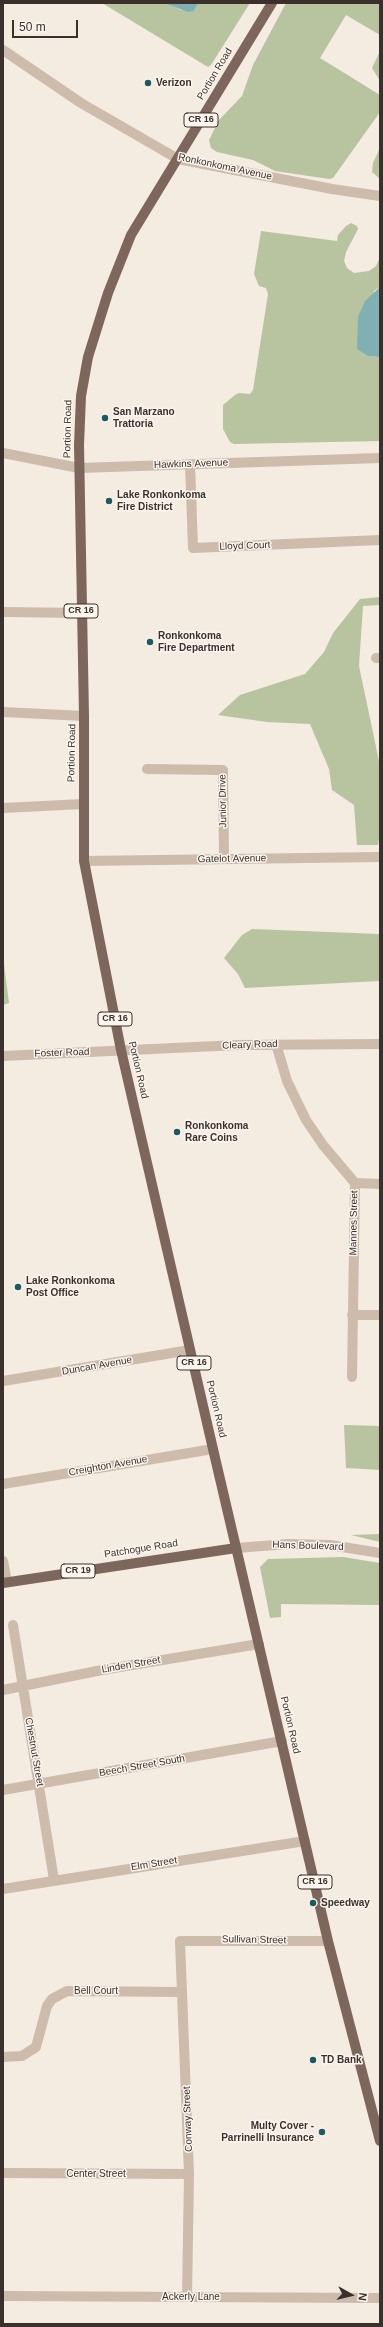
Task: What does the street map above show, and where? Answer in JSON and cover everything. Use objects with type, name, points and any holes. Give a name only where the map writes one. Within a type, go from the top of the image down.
[{"type":"main road","name":"Portion Road","points":[[272,3],[131,235],[98,323],[81,396],[79,468],[84,716],[84,861],[121,1050],[212,1449],[328,1941],[380,2141]]},
{"type":"main road","name":"Patchogue Road","points":[[5,1583],[236,1548]]},
{"type":"street","name":"Ronkonkoma Avenue","points":[[3,50],[82,103],[178,159],[332,189],[380,196]]},
{"type":"street","name":"Hawkins Avenue","points":[[3,452],[79,468],[380,458]]},
{"type":"street","name":"Lloyd Court","points":[[190,464],[194,548],[380,540]]},
{"type":"street","points":[[3,612],[81,613]]},
{"type":"street","points":[[3,712],[84,716]]},
{"type":"street","name":"Junior Drive","points":[[147,769],[223,770],[224,859]]},
{"type":"street","points":[[3,808],[83,804]]},
{"type":"street","name":"Gatelot Avenue","points":[[84,861],[380,858]]},
{"type":"street","name":"Cleary Road","points":[[121,1050],[276,1044],[380,1044]]},
{"type":"street","name":"Mannes Street","points":[[276,1044],[287,1081],[306,1120],[323,1145],[355,1184],[352,1377]]},
{"type":"street","name":"Foster Road","points":[[3,1056],[121,1050]]},
{"type":"street","points":[[355,1184],[380,1184]]},
{"type":"street","points":[[352,1315],[380,1315]]},
{"type":"street","name":"Duncan Avenue","points":[[3,1381],[190,1350]]},
{"type":"street","name":"Creighton Avenue","points":[[3,1484],[212,1449]]},
{"type":"street","name":"Hans Boulevard","points":[[236,1548],[290,1544],[330,1545],[380,1553]]},
{"type":"street","points":[[3,1561],[5,1583]]},
{"type":"street","name":"Chestnut Street","points":[[13,1625],[40,1784],[54,1880]]},
{"type":"street","name":"Linden Street","points":[[3,1690],[102,1670],[259,1644]]},
{"type":"street","name":"Beech Street South","points":[[3,1790],[282,1741]]},
{"type":"street","name":"Elm Street","points":[[3,1888],[305,1841]]},
{"type":"street","name":"Sullivan Street","points":[[180,1941],[328,1941]]},
{"type":"street","name":"Conway Street","points":[[180,1941],[189,2174],[187,2297]]},
{"type":"street","name":"Bell Court","points":[[3,2057],[22,2056],[36,2047],[47,2006],[52,1999],[67,1991],[181,1992]]},
{"type":"street","name":"Center Street","points":[[3,2174],[189,2174]]},
{"type":"street","name":"Ackerly Lane","points":[[3,2296],[380,2298]]},
{"type":"green space","points":[[102,3],[166,3],[181,10],[194,11],[198,3],[250,3],[211,65],[208,67]]},
{"type":"green space","points":[[286,3],[380,3],[380,35],[346,15],[320,58],[380,95],[380,112],[333,178],[329,179],[275,171],[253,160],[217,152],[211,148],[209,140],[219,120],[242,96],[253,65]]},
{"type":"green space","points":[[380,51],[380,81],[372,68]]},
{"type":"green space","points":[[380,148],[380,179],[372,172],[373,163]]},
{"type":"green space","points":[[351,223],[357,226],[358,229],[346,252],[344,261],[347,268],[354,273],[369,271],[376,266],[380,257],[380,287],[374,291],[368,356],[380,357],[380,441],[234,444],[230,442],[223,429],[223,405],[239,393],[250,394],[253,390],[268,294],[266,288],[259,286],[254,274],[261,231],[337,241],[338,235]]},
{"type":"green space","points":[[380,597],[380,605],[363,606],[359,666],[380,766],[380,834],[378,845],[357,845],[354,805],[332,790],[329,769],[310,724],[267,722],[218,715],[240,695],[305,674],[324,652],[333,633],[360,599]]},
{"type":"green space","points":[[252,929],[380,934],[380,981],[245,988],[238,974],[224,958],[242,935]]},
{"type":"green space","points":[[3,956],[9,1003],[3,1005]]},
{"type":"green space","points":[[344,1425],[380,1426],[380,1470],[346,1468]]},
{"type":"green space","points":[[380,1534],[380,1542],[351,1535]]},
{"type":"green space","points":[[343,1557],[380,1563],[380,1605],[281,1604],[281,1617],[270,1618],[260,1567],[268,1559]]},
{"type":"water","points":[[164,3],[198,3],[194,11],[188,12]]},
{"type":"water","points":[[380,287],[380,357],[368,356],[357,349],[358,317],[365,301]]},
{"type":"place","name":"Verizon","points":[[148,83]]},
{"type":"place","name":"San Marzano Trattoria","points":[[105,418]]},
{"type":"place","name":"Lake Ronkonkoma Fire District","points":[[109,501]]},
{"type":"place","name":"Ronkonkoma Fire Department","points":[[150,642]]},
{"type":"place","name":"Ronkonkoma Rare Coins","points":[[177,1132]]},
{"type":"place","name":"Lake Ronkonkoma Post Office","points":[[18,1287]]},
{"type":"place","name":"Speedway","points":[[313,1903]]},
{"type":"place","name":"TD Bank","points":[[313,2060]]},
{"type":"place","name":"Multy Cover - Parrinelli Insurance","points":[[322,2132]]}]
